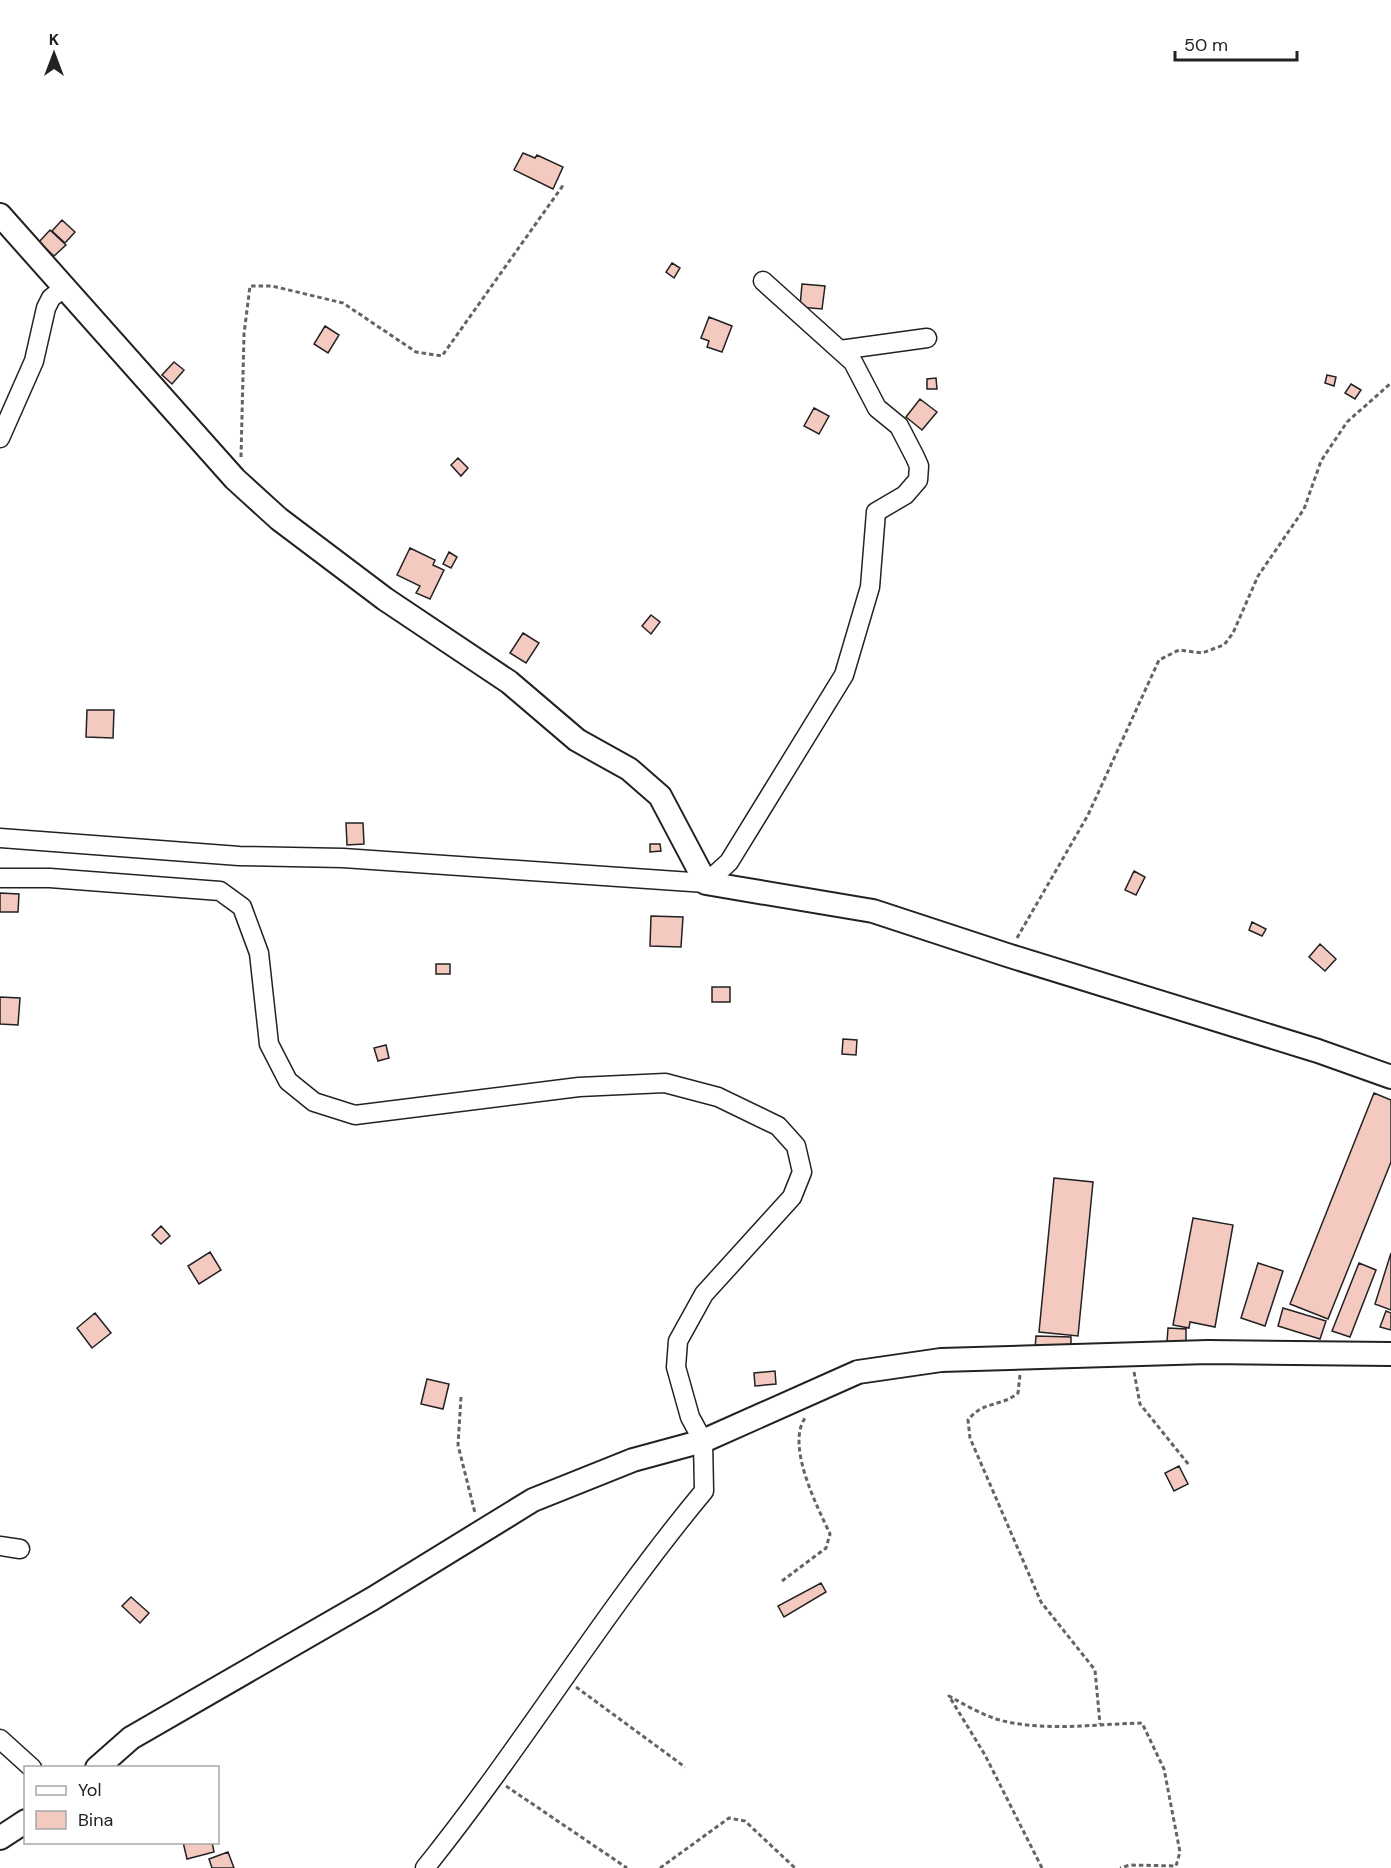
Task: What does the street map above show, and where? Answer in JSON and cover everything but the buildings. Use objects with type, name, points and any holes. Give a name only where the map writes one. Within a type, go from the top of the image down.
[{"type":"main road","points":[[0,215],[240,482],[279,519],[385,599],[509,682],[577,740],[629,769],[660,796],[706,883],[873,911],[1007,956],[1318,1051],[1391,1077]]},
{"type":"main road","points":[[98,1766],[131,1738],[533,1500],[633,1460],[703,1441],[858,1372],[942,1360],[1208,1352],[1391,1354]]},
{"type":"main road","points":[[0,1838],[24,1822]]},
{"type":"street","points":[[0,838],[239,856],[355,859],[706,883],[729,862],[844,675],[870,587],[876,512],[905,495],[918,480],[919,466],[898,426],[877,408],[853,362],[763,282]]},
{"type":"street","points":[[0,438],[34,362],[46,308],[51,298],[65,287]]},
{"type":"street","points":[[840,350],[927,338]]},
{"type":"street","points":[[0,879],[50,879],[220,891],[242,907],[259,953],[269,1044],[288,1081],[314,1102],[355,1115],[579,1087],[665,1083],[718,1097],[778,1126],[796,1146],[802,1172],[792,1197],[704,1294],[678,1341],[676,1367],[690,1417],[703,1441],[704,1491],[657,1547],[494,1778],[424,1868]]},
{"type":"street","points":[[0,1546],[20,1550]]},
{"type":"street","points":[[0,1739],[31,1766]]},
{"type":"path","points":[[240,482],[244,334],[250,286],[272,286],[343,303],[416,352],[442,356],[564,184]]},
{"type":"path","points":[[1007,956],[1088,815],[1159,660],[1179,650],[1202,653],[1224,645],[1233,633],[1258,576],[1304,509],[1321,461],[1347,422],[1391,383]]},
{"type":"path","points":[[1131,1355],[1140,1404],[1189,1465]]},
{"type":"path","points":[[1022,1359],[1018,1393],[1008,1401],[977,1409],[968,1420],[970,1438],[1041,1602],[1095,1670],[1100,1724]]},
{"type":"path","points":[[461,1397],[458,1445],[480,1533]]},
{"type":"path","points":[[782,1581],[826,1548],[830,1534],[811,1492],[798,1440],[799,1427],[810,1411]]},
{"type":"path","points":[[565,1679],[686,1767]]},
{"type":"path","points":[[1042,1868],[985,1755],[949,1696],[985,1714],[1008,1722],[1051,1726],[1142,1723],[1164,1769],[1180,1852],[1176,1866],[1130,1865],[1120,1868]]},
{"type":"path","points":[[494,1778],[627,1868]]},
{"type":"path","points":[[660,1868],[729,1818],[746,1821],[795,1868]]}]
